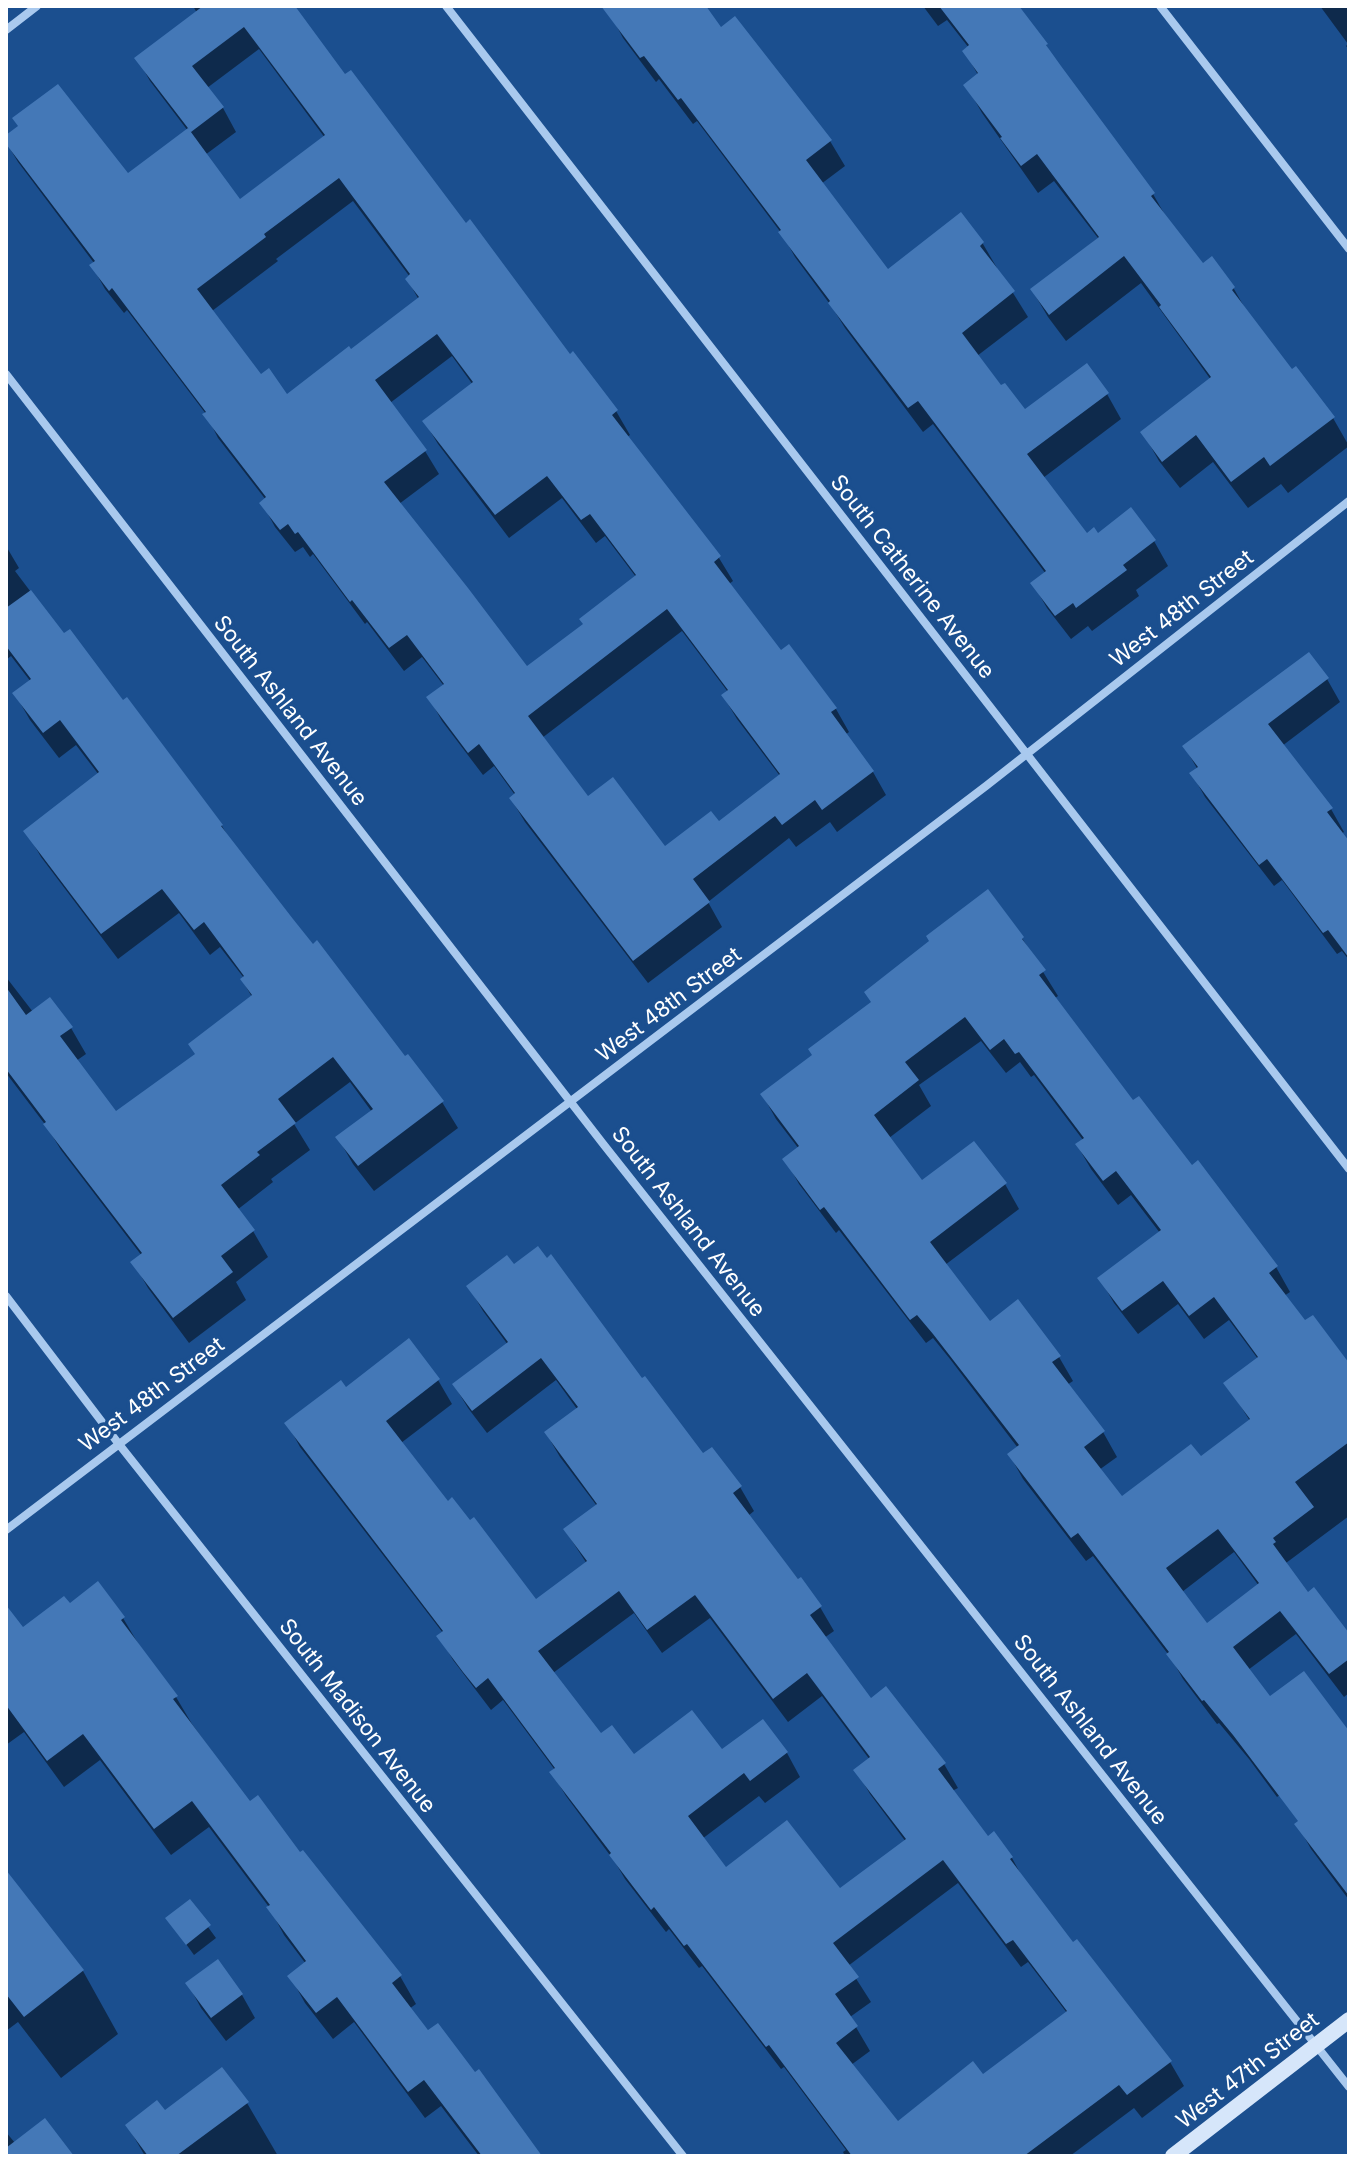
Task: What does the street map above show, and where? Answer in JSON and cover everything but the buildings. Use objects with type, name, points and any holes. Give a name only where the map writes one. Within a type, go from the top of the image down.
[{"type":"main road","name":"West 47th Street","points":[[1173,2156],[1349,2020]]},
{"type":"street","points":[[6,30],[37,6]]},
{"type":"street","name":"South Catherine Avenue","points":[[446,6],[1349,1169]]},
{"type":"street","points":[[1160,6],[1349,249]]},
{"type":"street","name":"South Ashland Avenue","points":[[6,374],[571,1103],[1349,2087]]},
{"type":"street","name":"West 48th Street","points":[[6,1530],[1027,754],[1349,501]]},
{"type":"street","name":"South Madison Avenue","points":[[6,1296],[118,1443],[683,2156]]}]
